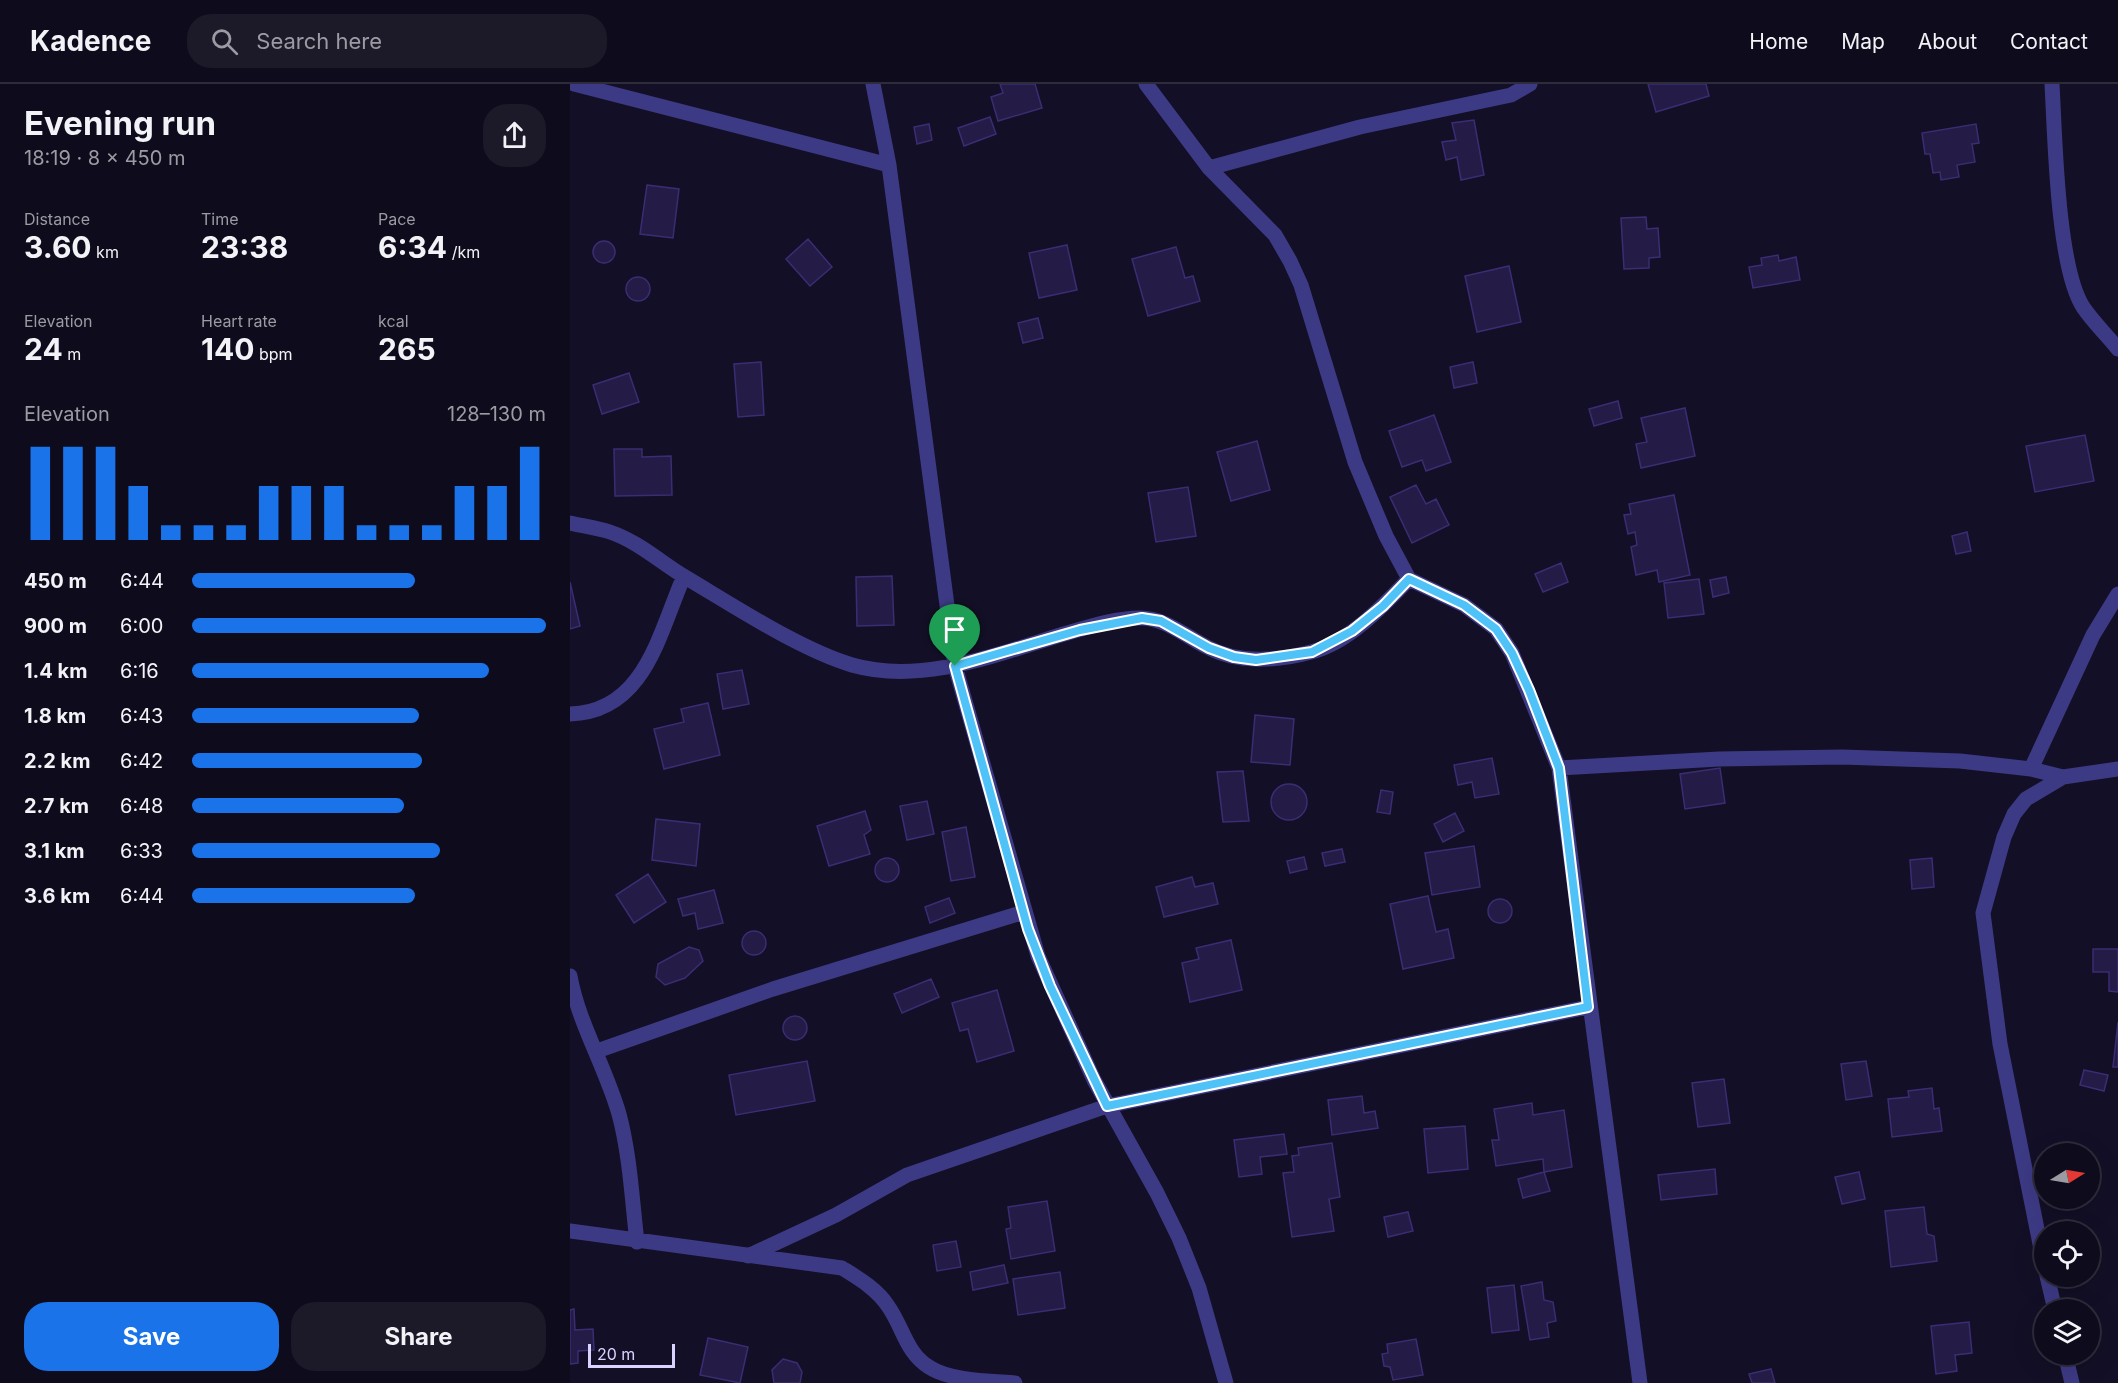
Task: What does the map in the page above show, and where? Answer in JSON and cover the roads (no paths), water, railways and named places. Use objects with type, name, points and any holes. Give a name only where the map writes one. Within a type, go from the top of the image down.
[{"type":"street","points":[[574,84],[611,88],[889,165]]},
{"type":"street","points":[[873,84],[889,165],[955,666],[1024,912],[1050,986],[1107,1106],[1157,1193],[1179,1238],[1199,1288],[1226,1383]]},
{"type":"street","points":[[1146,84],[1209,168],[1275,235],[1300,285],[1354,462],[1386,536],[1409,579],[1464,605],[1496,629],[1516,662],[1559,768],[1588,1007],[1640,1383]]},
{"type":"street","points":[[1209,168],[1360,127],[1512,95],[1530,84]]},
{"type":"street","points":[[2052,84],[2061,210],[2072,281],[2082,306],[2118,349]]},
{"type":"street","points":[[570,523],[610,532],[630,541],[684,576],[819,654],[840,661],[884,669],[955,666],[1080,630],[1142,618],[1161,621],[1209,648],[1234,657],[1256,660],[1312,652],[1352,631],[1383,606],[1409,579]]},
{"type":"street","points":[[570,714],[604,708],[623,696],[638,679],[684,576]]},
{"type":"street","points":[[2031,769],[2093,635],[2118,594]]},
{"type":"street","points":[[1559,768],[1719,759],[1842,758],[1960,761],[2031,769],[2063,777],[2118,770]]},
{"type":"street","points":[[2035,1221],[2000,1044],[1983,913],[2004,837],[2014,814],[2026,799],[2063,777]]},
{"type":"street","points":[[597,1051],[773,989],[1024,912]]},
{"type":"street","points":[[570,976],[573,992],[597,1051],[619,1116],[637,1242]]},
{"type":"street","points":[[748,1256],[836,1215],[907,1175],[1107,1106],[1588,1007]]},
{"type":"street","points":[[570,1231],[637,1242],[842,1268],[864,1282],[888,1305],[911,1351],[930,1368],[961,1378],[1016,1383]]},
{"type":"street","points":[[2068,1365],[2072,1383]]}]
